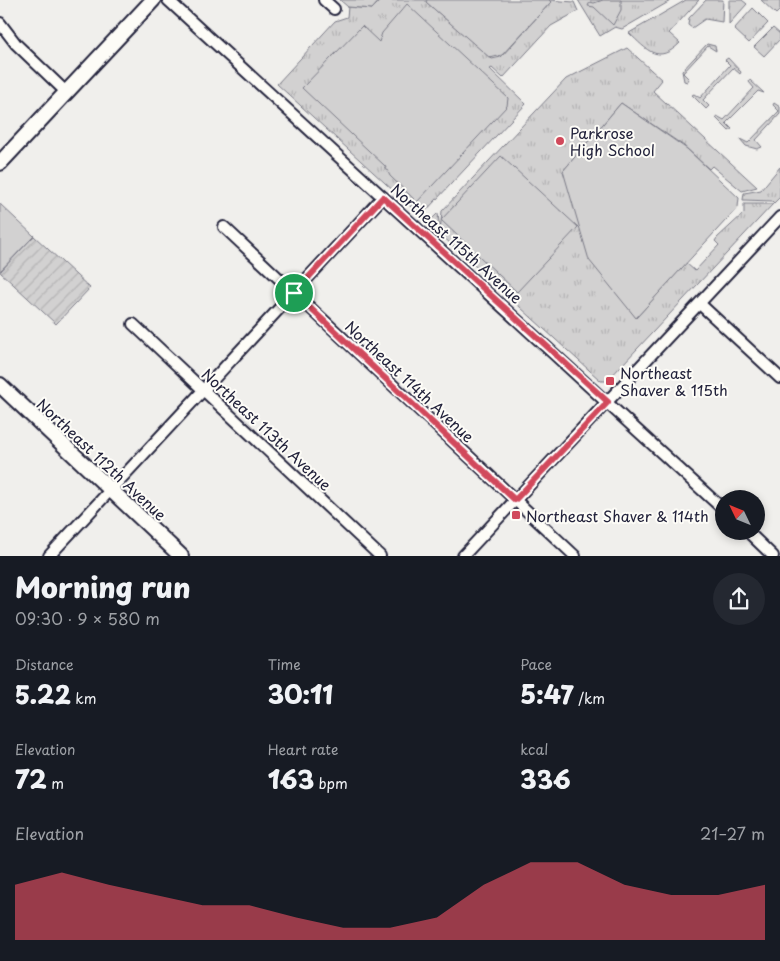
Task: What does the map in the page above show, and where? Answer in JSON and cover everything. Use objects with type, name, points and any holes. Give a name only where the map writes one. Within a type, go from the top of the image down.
[{"type":"street","points":[[0,164],[153,0]]},
{"type":"street","name":"Northeast 115th Avenue","points":[[168,0],[715,502]]},
{"type":"street","points":[[324,0],[334,9]]},
{"type":"street","points":[[0,23],[16,44],[66,92]]},
{"type":"street","points":[[49,556],[383,197]]},
{"type":"street","points":[[463,556],[780,217]]},
{"type":"street","name":"Northeast 114th Avenue","points":[[224,227],[575,556]]},
{"type":"street","points":[[700,304],[780,378]]},
{"type":"street","name":"Northeast 113th Avenue","points":[[133,324],[380,556]]},
{"type":"street","name":"Northeast 112th Avenue","points":[[0,385],[181,556]]},
{"type":"street","points":[[756,540],[773,556]]},
{"type":"green space","points":[[340,0],[380,0],[372,9],[348,7]]},
{"type":"green space","points":[[381,0],[427,0],[426,2],[492,59],[501,57],[551,2],[549,0],[574,2],[578,11],[551,26],[503,78],[492,68],[490,69],[526,104],[421,216],[277,84],[335,21],[347,17],[348,7],[372,9]]},
{"type":"green space","points":[[427,0],[549,0],[551,2],[502,55],[490,58],[426,2]]},
{"type":"green space","points":[[578,0],[672,0],[622,29],[615,27],[600,36]]},
{"type":"green space","points":[[603,0],[621,0],[621,10],[613,25],[594,7],[588,6],[590,2],[594,3]]},
{"type":"green space","points":[[686,0],[699,0],[669,33],[680,43],[672,50],[659,54],[653,53],[641,45],[629,33]]},
{"type":"green space","points":[[706,0],[723,0],[722,22],[705,19],[692,28],[688,25],[689,18]]},
{"type":"green space","points":[[729,0],[742,0],[747,4],[729,24]]},
{"type":"green space","points":[[761,0],[780,0],[780,10],[776,14]]},
{"type":"green space","points":[[407,4],[508,98],[507,106],[417,202],[390,176],[385,166],[302,88],[362,26],[379,42],[382,33]]},
{"type":"green space","points":[[753,8],[768,23],[749,43],[734,29]]},
{"type":"green space","points":[[773,28],[780,34],[780,39],[764,56],[754,47]]},
{"type":"green space","points":[[707,44],[715,46],[716,51],[708,46],[683,73],[689,79],[687,82],[684,81],[682,71]]},
{"type":"green space","points":[[627,48],[662,80],[653,91],[757,187],[742,191],[712,166],[709,169],[684,146],[621,103],[563,171],[636,318],[686,263],[695,271],[719,245],[715,241],[717,238],[744,213],[744,204],[773,204],[607,381],[601,381],[428,223],[438,213],[440,232],[442,211],[566,79]]},
{"type":"green space","points":[[728,58],[741,72],[740,74],[733,68],[703,100],[709,106],[706,109],[692,95],[694,94],[700,98],[730,65],[725,60]]},
{"type":"green space","points":[[750,80],[764,93],[758,91],[726,123],[732,129],[729,131],[715,117],[717,116],[724,120],[754,88],[749,82]]},
{"type":"green space","points":[[621,103],[687,149],[739,198],[738,207],[636,318],[589,260],[563,171]]},
{"type":"green space","points":[[774,103],[780,107],[780,114],[756,140],[762,147],[757,149],[746,146],[740,139],[748,143],[779,111],[773,105]]},
{"type":"green space","points":[[501,156],[578,227],[517,292],[441,220]]},
{"type":"green space","points":[[780,167],[780,197],[774,203],[772,201],[743,200],[744,193],[761,190]]},
{"type":"green space","points":[[0,204],[34,236],[0,271]]},
{"type":"green space","points":[[34,236],[90,288],[56,324],[0,272]]},
{"type":"place","name":"Parkrose High School","points":[[560,141]]},
{"type":"place","name":"Northeast Shaver & 115th","points":[[610,381]]},
{"type":"place","name":"Northeast Shaver & 114th","points":[[516,515]]},
{"type":"route","points":[[383,197],[608,402],[515,500],[294,293],[383,197]]}]
